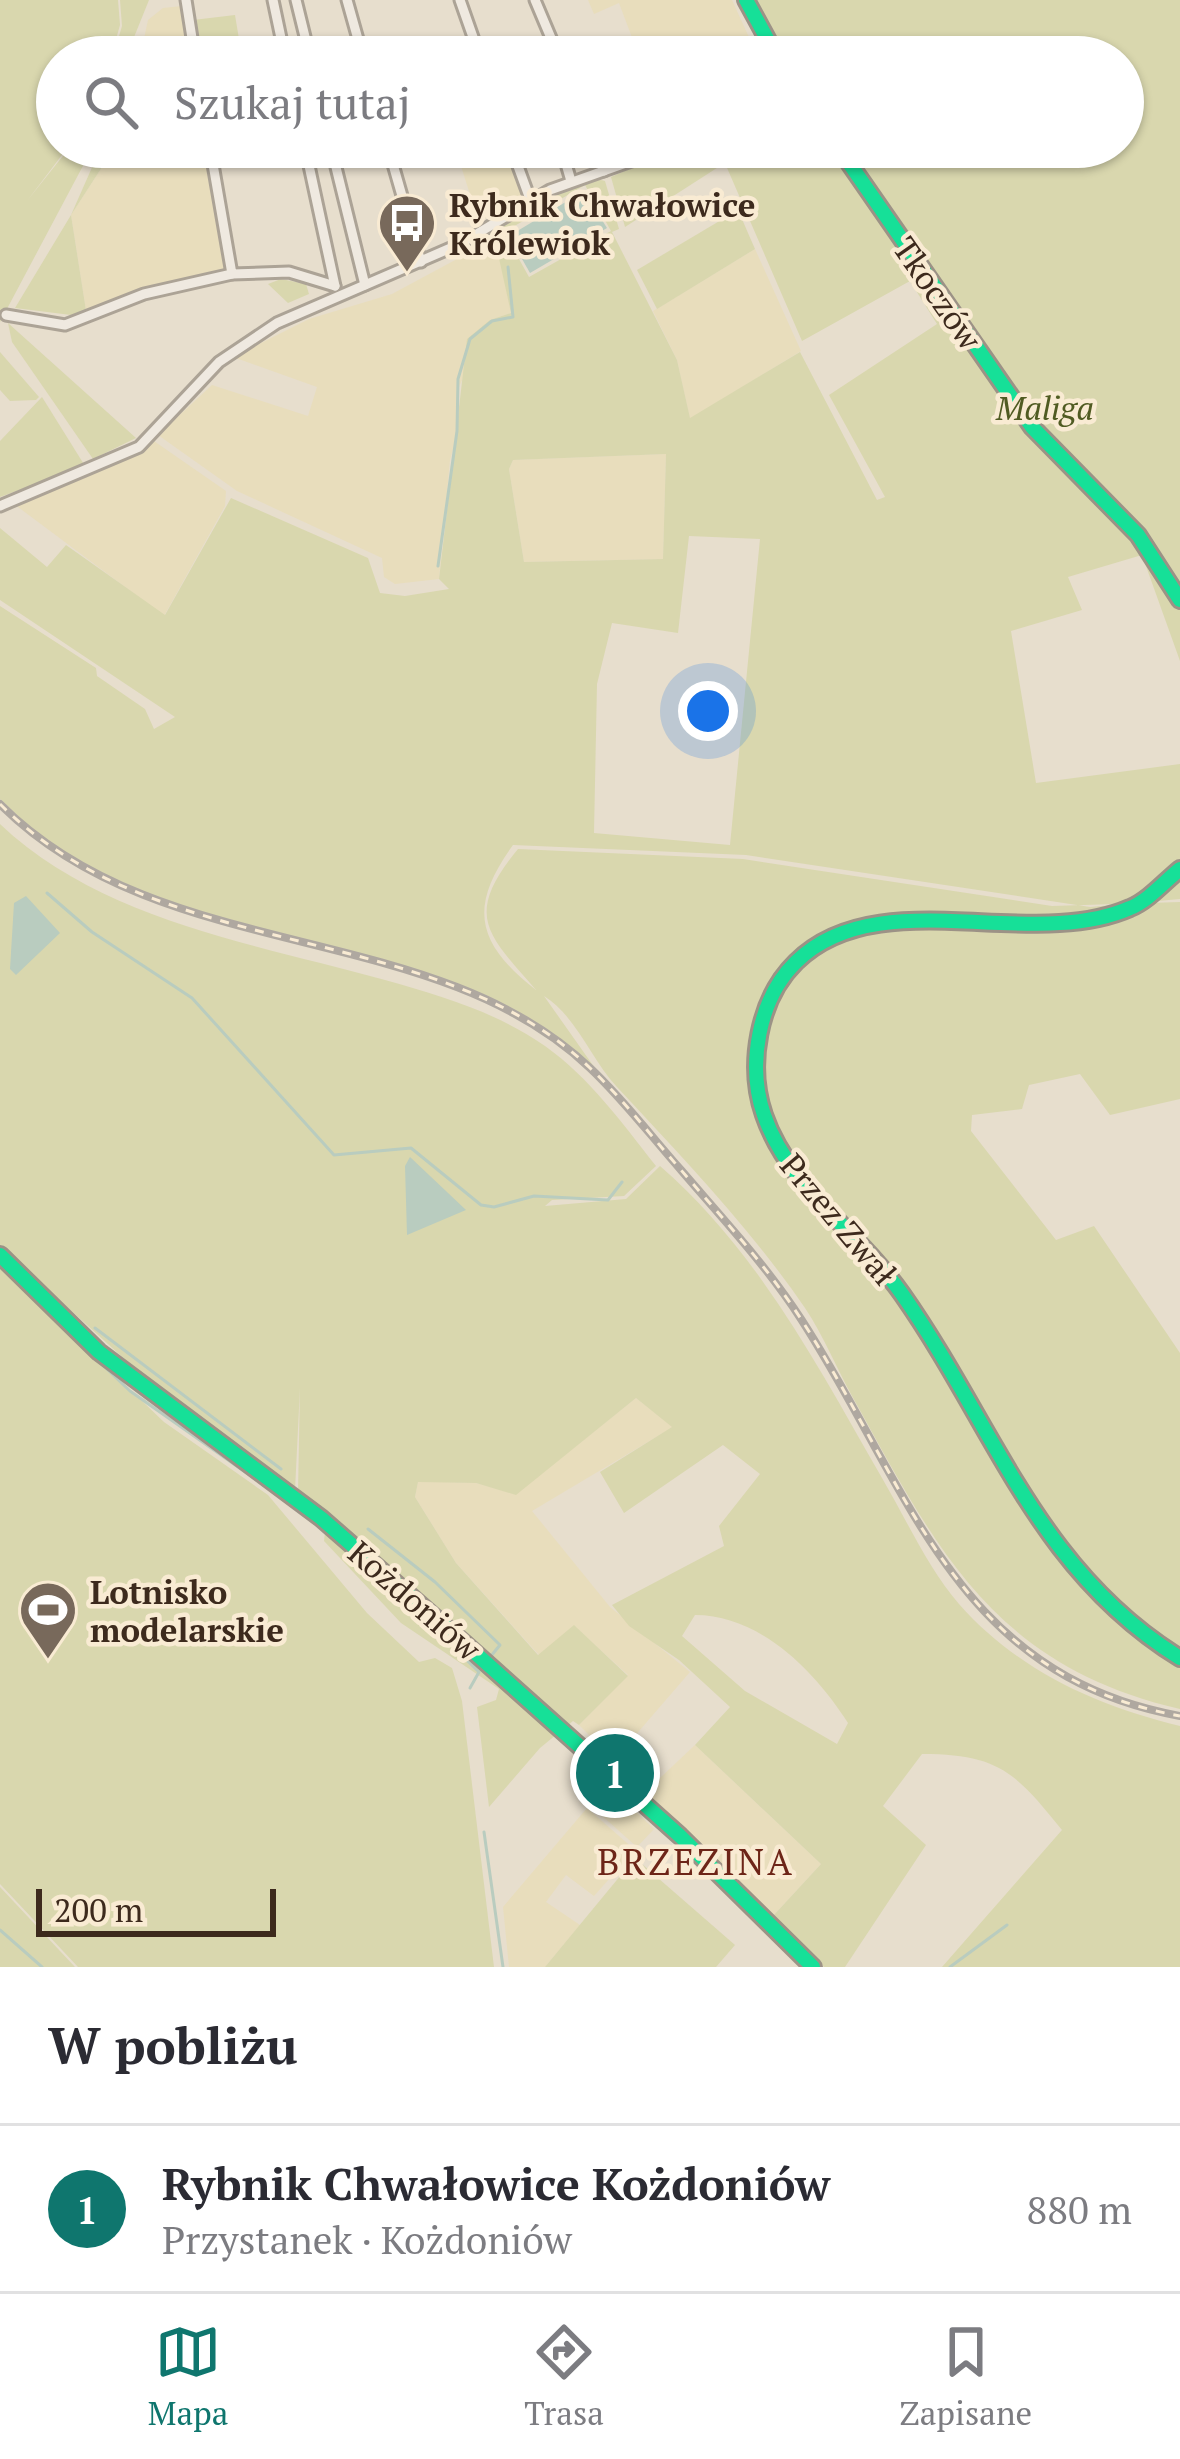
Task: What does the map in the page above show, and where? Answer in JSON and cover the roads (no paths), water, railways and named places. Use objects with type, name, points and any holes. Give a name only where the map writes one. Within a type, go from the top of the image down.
[{"type":"street","points":[[186,0],[192,36]]},
{"type":"street","points":[[273,0],[281,36]]},
{"type":"street","points":[[296,0],[305,36]]},
{"type":"street","points":[[347,0],[357,36]]},
{"type":"street","points":[[460,0],[473,36]]},
{"type":"street","points":[[535,0],[550,36]]},
{"type":"street","points":[[746,0],[766,36]]},
{"type":"street","points":[[214,168],[232,274]]},
{"type":"street","points":[[310,168],[336,291]]},
{"type":"street","points":[[336,168],[365,285]]},
{"type":"street","points":[[394,168],[421,262]]},
{"type":"street","points":[[519,168],[530,200]]},
{"type":"street","points":[[568,168],[572,181]]},
{"type":"street","points":[[0,506],[130,453],[158,431],[238,347],[336,291],[365,285],[421,262],[530,200],[612,168]]},
{"type":"street","name":"Tkoczów","points":[[853,168],[1032,427],[1138,535],[1180,600]]},
{"type":"street","points":[[6,315],[65,325],[144,294],[232,274],[279,271],[336,291]]},
{"type":"street","name":"Przez Zwał","points":[[1180,868],[1151,898],[1099,923],[1056,928],[891,920],[838,935],[808,953],[776,991],[761,1026],[755,1068],[764,1116],[778,1145],[912,1309],[1067,1562],[1116,1617],[1180,1658]]},
{"type":"street","name":"Kożdoniów","points":[[0,1256],[99,1352],[321,1518],[464,1642],[680,1836],[813,1967]]},
{"type":"waterway","points":[[438,566],[457,431],[458,379],[470,339],[492,321],[513,317],[508,267]]},
{"type":"waterway","points":[[47,893],[92,932],[192,998],[334,1155],[411,1148],[481,1205],[494,1207],[534,1196],[608,1200],[622,1182]]},
{"type":"waterway","points":[[45,1310],[130,1391],[292,1505]]},
{"type":"waterway","points":[[95,1328],[281,1469]]},
{"type":"waterway","points":[[368,1529],[435,1582],[500,1645],[491,1656]]},
{"type":"waterway","points":[[409,1604],[479,1672],[470,1688]]},
{"type":"waterway","points":[[484,1832],[503,1967]]},
{"type":"waterway","points":[[950,1967],[1007,1925]]},
{"type":"waterway","points":[[0,1930],[42,1967]]},
{"type":"railway","points":[[0,804],[65,856],[138,893],[454,986],[526,1020],[590,1068],[788,1299],[909,1508],[990,1617],[1041,1660],[1103,1694],[1180,1716]]},
{"type":"place","name":"Rybnik Chwałowice Królewiok","points":[[407,274]]},
{"type":"place","name":"Lotnisko modelarskie","points":[[48,1661]]},
{"type":"place","name":"Rybnik Chwałowice Kożdoniów","points":[[615,1773]]},
{"type":"district","name":"BRZEZINA","points":[[696,1861]]},
{"type":"park label","name":"Maliga","points":[[1045,407]]}]
